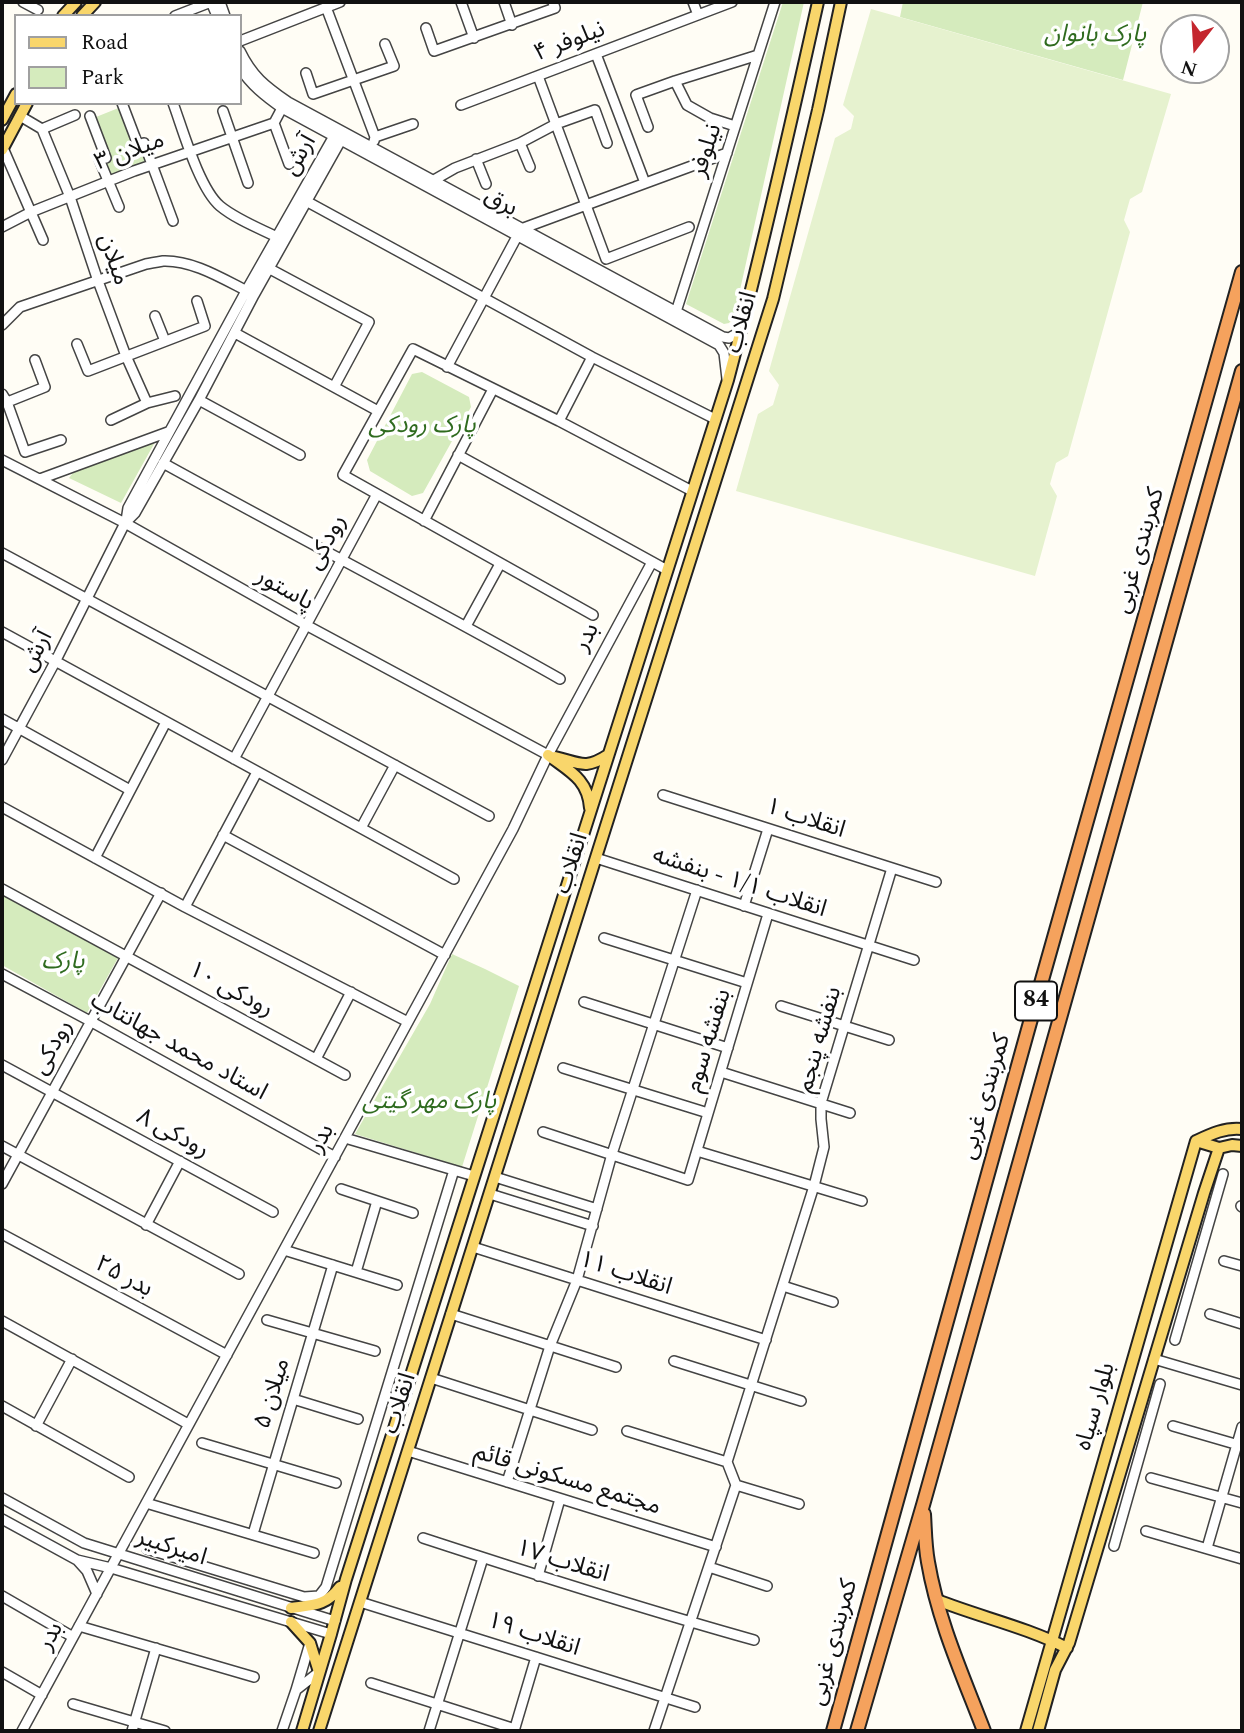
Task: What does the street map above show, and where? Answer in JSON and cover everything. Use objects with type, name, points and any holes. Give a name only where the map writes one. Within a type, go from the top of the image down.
[{"type":"highway","name":"کمربندی غربی","points":[[833,1731],[1021,1052],[1242,272]]},
{"type":"highway","name":"کمربندی غربی","points":[[857,1731],[1242,371]]},
{"type":"highway","points":[[923,1505],[928,1561],[937,1600],[984,1731]]},
{"type":"main road","name":"انقلاب","points":[[302,1731],[346,1579],[728,380],[818,2]]},
{"type":"main road","name":"انقلاب","points":[[319,1731],[773,299],[841,2]]},
{"type":"main road","points":[[2,120],[14,98]]},
{"type":"main road","points":[[796,103],[818,110]]},
{"type":"main road","points":[[2,149],[26,105]]},
{"type":"main road","points":[[548,755],[590,765],[608,755]]},
{"type":"main road","points":[[548,755],[582,782],[589,796],[590,813]]},
{"type":"main road","points":[[1196,1141],[1215,1132],[1242,1129]]},
{"type":"main road","points":[[1196,1141],[1219,1148],[1242,1146]]},
{"type":"main road","name":"بلوار سپاه","points":[[1026,1731],[1196,1141]]},
{"type":"main road","name":"بلوار سپاه","points":[[1038,1731],[1055,1670],[1067,1648],[1203,1193],[1219,1148]]},
{"type":"main road","points":[[442,1276],[461,1282]]},
{"type":"main road","points":[[290,1608],[324,1603],[334,1596],[346,1579]]},
{"type":"main road","points":[[937,1600],[1041,1635],[1067,1648]]},
{"type":"main road","points":[[291,1622],[310,1643],[319,1672]]},
{"type":"street","points":[[23,2],[38,10]]},
{"type":"street","points":[[180,14],[211,2]]},
{"type":"street","points":[[242,40],[340,2]]},
{"type":"street","points":[[461,2],[474,38]]},
{"type":"street","points":[[503,2],[512,24]]},
{"type":"street","points":[[692,2],[698,15]]},
{"type":"street","name":"نیلوفر ۴","points":[[461,106],[732,2]]},
{"type":"street","name":"نیلوفر","points":[[675,316],[775,2]]},
{"type":"street","points":[[426,28],[435,51],[512,24],[554,5]]},
{"type":"street","points":[[326,7],[375,138],[371,147]]},
{"type":"street","points":[[306,73],[313,94],[394,66],[385,44]]},
{"type":"street","points":[[596,54],[645,183]]},
{"type":"street","name":"برق","points":[[242,55],[254,76],[265,86],[339,136],[371,147],[434,180],[519,232],[590,266],[719,345],[724,353],[728,380]]},
{"type":"street","points":[[648,127],[636,95],[675,80],[758,55]]},
{"type":"street","name":"برق","points":[[242,71],[248,81],[282,108],[675,316],[723,337],[729,338],[740,332]]},
{"type":"street","points":[[538,76],[606,259]]},
{"type":"street","points":[[675,80],[687,105],[710,118],[736,126]]},
{"type":"street","points":[[123,105],[138,145],[144,143],[173,221]]},
{"type":"street","points":[[174,105],[207,192],[220,206],[239,218],[281,238]]},
{"type":"street","points":[[282,108],[274,123],[289,164]]},
{"type":"street","points":[[434,180],[454,168],[595,110],[607,143]]},
{"type":"street","points":[[223,111],[248,183]]},
{"type":"street","points":[[20,116],[42,129],[75,115]]},
{"type":"street","points":[[90,116],[106,158],[99,159],[119,208]]},
{"type":"street","name":"میلان ۳","points":[[2,227],[31,212],[108,181],[274,123]]},
{"type":"street","points":[[375,138],[413,124]]},
{"type":"street","name":"میلان","points":[[42,129],[70,197],[126,356],[147,403]]},
{"type":"street","name":"آرش","points":[[125,523],[135,513],[199,400],[235,333],[250,293],[270,268],[281,238],[306,201],[339,136]]},
{"type":"street","name":"آرش","points":[[2,760],[55,662],[125,523],[128,508],[169,432],[339,136]]},
{"type":"street","points":[[520,143],[530,167]]},
{"type":"street","points":[[2,149],[43,240]]},
{"type":"street","points":[[447,367],[519,232],[727,153]]},
{"type":"street","points":[[476,159],[486,184]]},
{"type":"street","points":[[306,201],[592,357],[715,419]]},
{"type":"street","points":[[590,266],[689,227]]},
{"type":"street","points":[[2,325],[20,307],[146,264],[163,261],[206,271],[250,293]]},
{"type":"street","points":[[270,268],[369,323],[334,387]]},
{"type":"street","points":[[77,344],[88,371],[205,326],[197,301]]},
{"type":"street","points":[[155,316],[165,341]]},
{"type":"street","points":[[235,333],[378,411]]},
{"type":"street","points":[[593,615],[343,475],[412,349],[559,421],[692,491]]},
{"type":"street","points":[[559,421],[592,357]]},
{"type":"street","points":[[35,360],[45,387],[4,400],[24,452],[61,440]]},
{"type":"street","points":[[424,521],[492,389]]},
{"type":"street","points":[[111,420],[147,403],[176,396]]},
{"type":"street","points":[[199,400],[300,455]]},
{"type":"street","points":[[40,479],[169,432]]},
{"type":"street","points":[[458,455],[667,570]]},
{"type":"street","name":"پاستور","points":[[2,460],[125,523],[306,625],[548,755]]},
{"type":"street","points":[[163,463],[560,679]]},
{"type":"street","name":"رودکی","points":[[234,759],[377,494]]},
{"type":"street","points":[[2,552],[489,816]]},
{"type":"street","name":"بدر","points":[[22,1731],[513,829],[548,755],[652,562]]},
{"type":"street","points":[[466,626],[500,564]]},
{"type":"street","points":[[2,632],[454,879]]},
{"type":"street","points":[[2,719],[130,790]]},
{"type":"street","points":[[95,858],[166,722]]},
{"type":"street","points":[[361,828],[395,765]]},
{"type":"street","points":[[185,907],[257,772]]},
{"type":"street","name":"انقلاب ۱","points":[[663,795],[936,882]]},
{"type":"street","points":[[2,807],[160,894],[408,1023]]},
{"type":"street","points":[[744,906],[768,828]]},
{"type":"street","points":[[223,835],[445,955]]},
{"type":"street","name":"انقلاب ۱/۱ - بنفشه","points":[[596,858],[914,960]]},
{"type":"street","name":"بنفشه پنجم","points":[[727,1462],[814,1186],[824,1147],[821,1103],[892,868]]},
{"type":"street","name":"رودکی ۱۰","points":[[2,889],[345,1075]]},
{"type":"street","points":[[507,1482],[550,1346],[578,1280],[612,1154],[697,890]]},
{"type":"street","name":"رودکی","points":[[2,1184],[160,894]]},
{"type":"street","name":"بنفشه سوم","points":[[612,1154],[688,1180],[768,914]]},
{"type":"street","points":[[604,938],[747,983]]},
{"type":"street","name":"استاد محمد جهانتاب","points":[[2,974],[335,1157]]},
{"type":"street","points":[[316,1059],[351,992]]},
{"type":"street","points":[[584,1002],[728,1048]]},
{"type":"street","points":[[781,1006],[889,1040]]},
{"type":"street","name":"رودکی ۸","points":[[2,1065],[273,1212]]},
{"type":"street","points":[[563,1068],[708,1113]]},
{"type":"street","points":[[721,1072],[850,1113]]},
{"type":"street","points":[[543,1132],[612,1154]]},
{"type":"street","points":[[345,1138],[474,1176]]},
{"type":"street","points":[[2,1146],[239,1274]]},
{"type":"street","points":[[697,1151],[862,1201]]},
{"type":"street","points":[[146,1224],[180,1161]]},
{"type":"street","points":[[147,1549],[304,1597],[319,1597],[326,1587],[454,1170]]},
{"type":"street","points":[[1175,1340],[1223,1174]]},
{"type":"street","points":[[495,1177],[597,1209]]},
{"type":"street","points":[[341,1189],[413,1213]]},
{"type":"street","points":[[490,1194],[593,1226]]},
{"type":"street","points":[[356,1272],[377,1201]]},
{"type":"street","name":"بدر ۲۵","points":[[2,1234],[227,1355]]},
{"type":"street","name":"انقلاب ۱۱","points":[[473,1247],[766,1340]]},
{"type":"street","points":[[284,1250],[397,1285]]},
{"type":"street","points":[[1186,1253],[1199,1258]]},
{"type":"street","points":[[1224,1261],[1242,1266]]},
{"type":"street","name":"میلان ۵","points":[[253,1534],[333,1265]]},
{"type":"street","points":[[783,1286],[833,1303]]},
{"type":"street","points":[[451,1314],[616,1367]]},
{"type":"street","points":[[1210,1314],[1242,1324]]},
{"type":"street","points":[[267,1320],[375,1351]]},
{"type":"street","points":[[2,1321],[188,1424]]},
{"type":"street","points":[[36,1426],[72,1359]]},
{"type":"street","points":[[1154,1359],[1242,1385]]},
{"type":"street","points":[[674,1361],[801,1401]]},
{"type":"street","points":[[431,1378],[592,1430]]},
{"type":"street","points":[[1114,1546],[1160,1384]]},
{"type":"street","points":[[293,1399],[358,1419]]},
{"type":"street","points":[[2,1406],[129,1477]]},
{"type":"street","points":[[1173,1426],[1240,1446]]},
{"type":"street","points":[[1207,1548],[1240,1446],[1242,1427]]},
{"type":"street","points":[[627,1431],[727,1462],[736,1485],[654,1731]]},
{"type":"street","points":[[202,1443],[336,1483]]},
{"type":"street","points":[[1129,1444],[1142,1448]]},
{"type":"street","name":"مجتمع مسکونی قائم","points":[[408,1451],[716,1547]]},
{"type":"street","points":[[1151,1478],[1242,1503]]},
{"type":"street","points":[[736,1485],[799,1504]]},
{"type":"street","name":"امیرکبیر","points":[[2,1498],[84,1543],[335,1620]]},
{"type":"street","points":[[538,1576],[561,1499]]},
{"type":"street","points":[[146,1503],[314,1553]]},
{"type":"street","name":"امیرکبیر","points":[[2,1519],[77,1560],[331,1634]]},
{"type":"street","points":[[1146,1531],[1242,1559]]},
{"type":"street","name":"انقلاب ۱۷","points":[[423,1538],[538,1576],[754,1640]]},
{"type":"street","points":[[429,1731],[484,1558]]},
{"type":"street","points":[[77,1560],[87,1571],[97,1594]]},
{"type":"street","points":[[709,1567],[767,1586]]},
{"type":"street","points":[[2,1597],[73,1637]]},
{"type":"street","name":"انقلاب ۱۹","points":[[360,1602],[695,1707]]},
{"type":"street","points":[[79,1626],[254,1677]]},
{"type":"street","points":[[282,1731],[310,1643]]},
{"type":"street","points":[[133,1726],[156,1648]]},
{"type":"street","points":[[371,1683],[514,1730],[536,1657]]},
{"type":"street","points":[[2,1672],[42,1695]]},
{"type":"street","points":[[296,1690],[319,1672]]},
{"type":"street","points":[[73,1704],[133,1726],[165,1731]]},
{"type":"green space","points":[[783,2],[804,2],[734,317],[724,324],[686,304]]},
{"type":"green space","name":"پارک بانوان","points":[[903,2],[1143,2],[1123,80],[900,17]]},
{"type":"green space","points":[[871,9],[1171,94],[1142,192],[1130,199],[1124,220],[1130,232],[1068,456],[1056,463],[1050,484],[1057,496],[1035,576],[736,491],[758,414],[773,405],[779,385],[769,371],[835,138],[851,129],[854,116],[843,105]]},
{"type":"green space","points":[[121,107],[135,150],[142,148],[147,163],[109,177],[103,162],[111,158],[96,117]]},
{"type":"green space","name":"پارک رودکی","points":[[422,372],[469,397],[471,407],[423,493],[412,496],[370,471],[367,460],[412,374]]},
{"type":"green space","points":[[153,441],[154,444],[121,503],[69,478],[78,466]]},
{"type":"green space","name":"پارک","points":[[2,892],[118,958],[87,1013],[2,965]]},
{"type":"green space","name":"پارک مهر گیتی","points":[[452,954],[519,986],[462,1167],[355,1134],[430,1004]]}]
